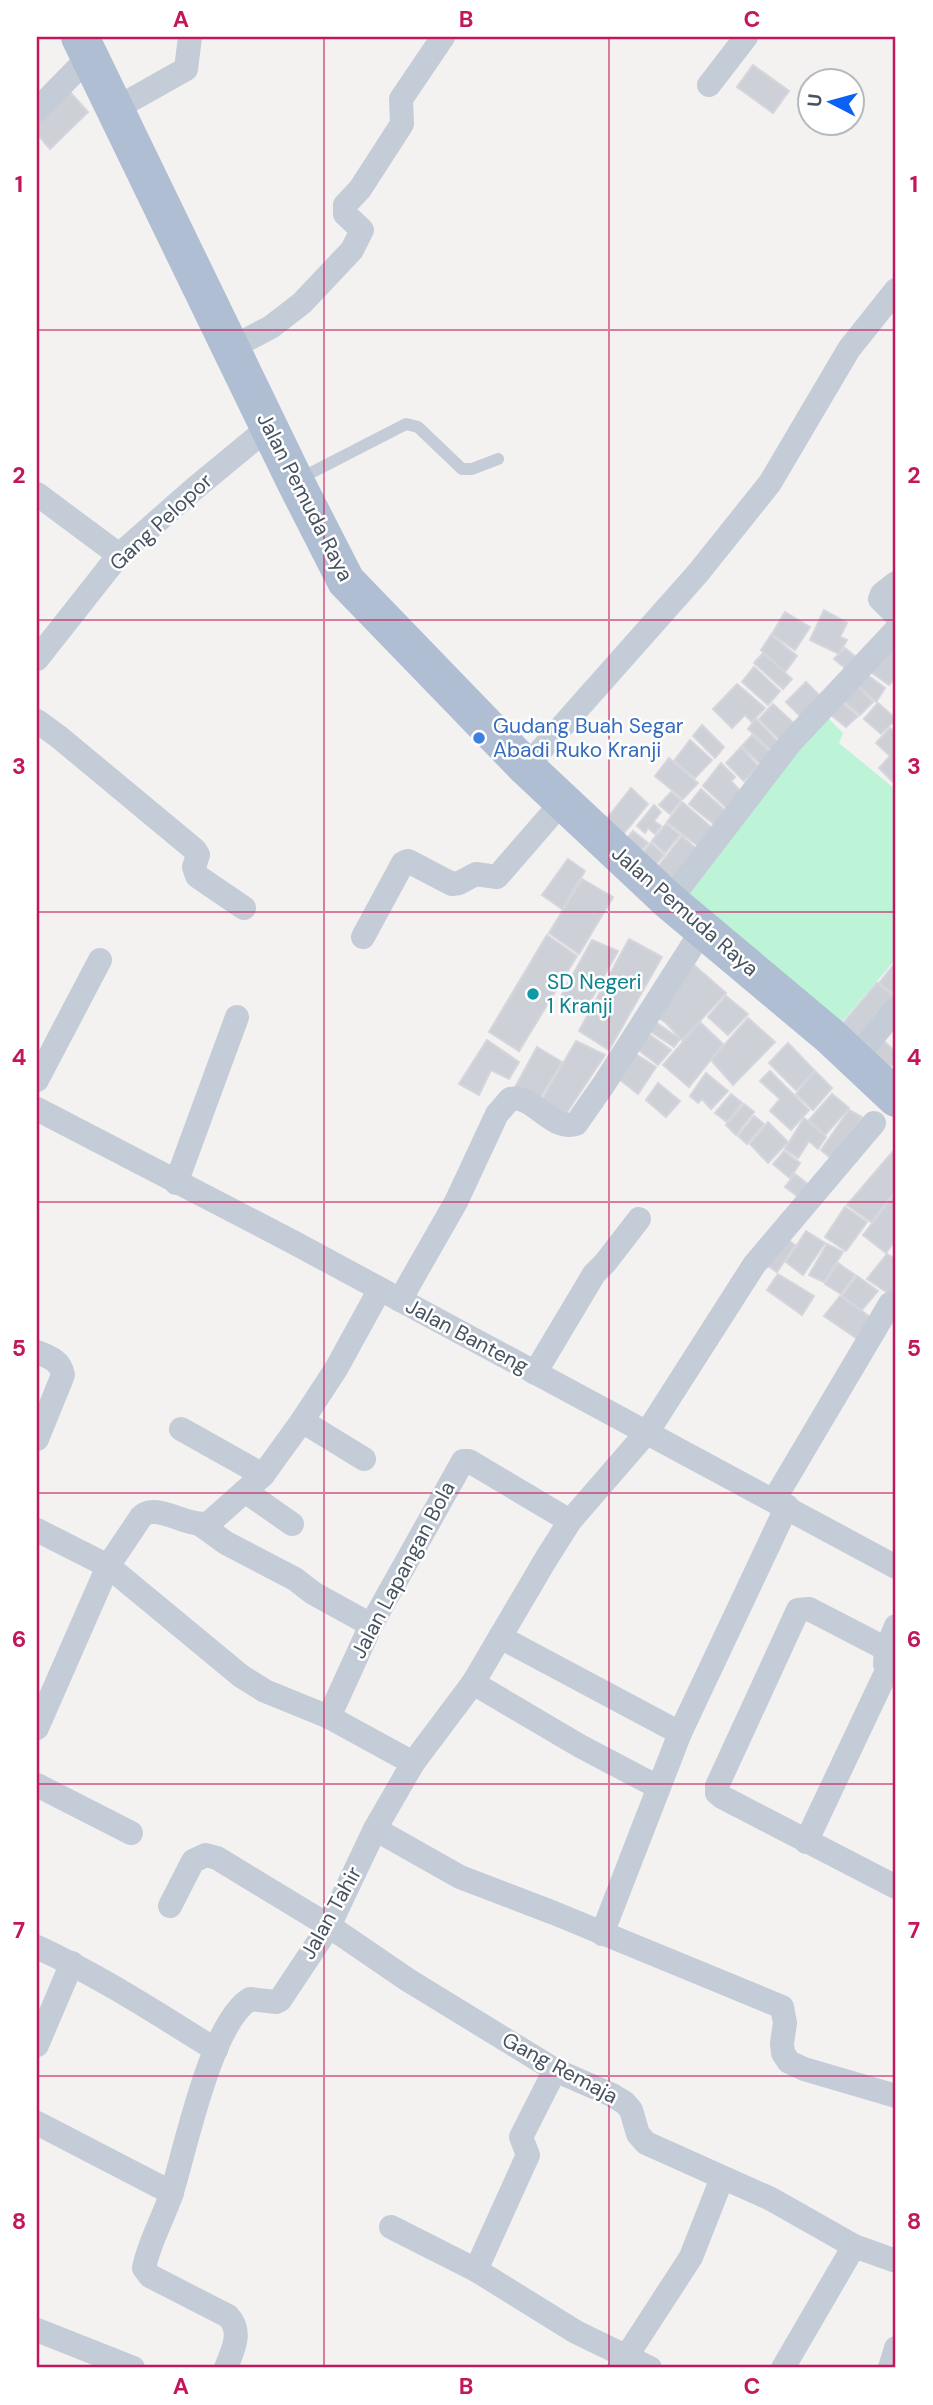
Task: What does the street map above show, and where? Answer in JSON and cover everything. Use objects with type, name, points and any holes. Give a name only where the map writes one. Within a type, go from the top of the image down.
[{"type":"main road","name":"Jalan Pemuda Raya","points":[[85,47],[346,581],[526,767],[669,901],[855,1059],[885,1110]]},
{"type":"street","points":[[115,110],[186,69],[190,37]]},
{"type":"street","points":[[231,348],[271,327],[302,303],[352,250],[362,230],[345,214],[345,205],[360,189],[402,124],[401,99],[443,37]]},
{"type":"street","points":[[709,85],[746,37]]},
{"type":"street","points":[[37,110],[85,47]]},
{"type":"street","points":[[526,767],[698,573],[770,483],[849,349],[896,290]]},
{"type":"street","name":"Gang Pelopor","points":[[39,652],[119,555],[194,489],[270,428]]},
{"type":"street","points":[[37,494],[119,555]]},
{"type":"street","points":[[896,583],[882,594],[880,599],[896,615]]},
{"type":"street","points":[[669,901],[791,742],[896,629]]},
{"type":"street","points":[[37,721],[195,850],[198,855],[194,867],[197,876],[244,908]]},
{"type":"street","points":[[363,937],[402,863],[408,861],[452,884],[476,874],[497,877],[563,801]]},
{"type":"street","points":[[201,1525],[209,1523],[254,1483],[302,1421],[456,1202],[497,1114],[514,1098],[521,1099],[561,1124],[576,1124],[703,929]]},
{"type":"street","points":[[37,1080],[100,960]]},
{"type":"street","points":[[855,1059],[896,1009]]},
{"type":"street","points":[[176,1183],[237,1017]]},
{"type":"street","name":"Jalan Banteng","points":[[37,1109],[648,1431],[896,1567]]},
{"type":"street","name":"Jalan Tahir","points":[[226,2368],[237,2340],[234,2322],[228,2316],[150,2276],[144,2268],[172,2193],[197,2104],[216,2050],[230,2021],[250,1999],[276,2002],[280,2000],[329,1926],[375,1829],[413,1763],[473,1683],[570,1521],[648,1431],[754,1265],[885,1110]]},
{"type":"street","points":[[535,1373],[594,1274],[605,1264],[639,1219]]},
{"type":"street","points":[[602,1934],[680,1733],[780,1503],[890,1304],[896,1302]]},
{"type":"street","points":[[37,1352],[56,1360],[62,1368],[62,1376],[37,1440]]},
{"type":"street","points":[[302,1421],[364,1459]]},
{"type":"street","points":[[181,1429],[254,1483],[292,1524]]},
{"type":"street","name":"Jalan Lapangan Bola","points":[[328,1717],[371,1625],[463,1461],[469,1461],[570,1521]]},
{"type":"street","points":[[37,1728],[108,1566],[145,1513],[152,1511],[201,1525],[226,1543],[295,1579],[313,1594],[371,1625]]},
{"type":"street","points":[[37,1530],[108,1566],[241,1676],[265,1691],[328,1717],[413,1763]]},
{"type":"street","points":[[891,1661],[809,1609],[797,1610],[717,1786],[717,1793],[896,1887]]},
{"type":"street","points":[[806,1842],[891,1661],[896,1626]]},
{"type":"street","points":[[500,1637],[680,1733]]},
{"type":"street","points":[[473,1683],[580,1746],[658,1787]]},
{"type":"street","points":[[37,1785],[131,1833]]},
{"type":"street","points":[[375,1829],[460,1877],[782,2007],[785,2014],[783,2053],[796,2066],[896,2096]]},
{"type":"street","name":"Gang Remaja","points":[[170,1906],[193,1861],[206,1854],[217,1858],[555,2070],[625,2103],[631,2110],[638,2134],[646,2143],[771,2199],[854,2246],[896,2261]]},
{"type":"street","points":[[37,1947],[72,1963],[216,2050]]},
{"type":"street","points":[[37,2045],[72,1963]]},
{"type":"street","points":[[476,2270],[527,2155],[521,2137],[555,2070]]},
{"type":"street","points":[[37,2123],[172,2193]]},
{"type":"street","points":[[622,2362],[691,2256],[722,2178]]},
{"type":"street","points":[[391,2227],[476,2270],[622,2362],[650,2368]]},
{"type":"street","points":[[783,2368],[854,2246]]},
{"type":"street","points":[[37,2330],[133,2368]]},
{"type":"street","points":[[890,2368],[896,2348]]},
{"type":"lane","points":[[295,481],[406,424],[418,427],[463,469],[472,469],[498,459]]},
{"type":"green space","points":[[825,715],[843,733],[839,743],[896,790],[896,959],[834,1031],[679,899]]},
{"type":"building","points":[[753,65],[789,91],[773,113],[737,87]]},
{"type":"building","points":[[69,91],[88,112],[50,149],[37,134],[37,121]]},
{"type":"building","points":[[824,610],[847,623],[840,637],[847,640],[839,654],[810,640]]},
{"type":"building","points":[[785,612],[810,627],[795,650],[772,634]]},
{"type":"building","points":[[771,635],[797,656],[785,672],[761,650]]},
{"type":"building","points":[[896,641],[896,677],[889,685],[865,668]]},
{"type":"building","points":[[845,648],[863,663],[852,674],[834,659]]},
{"type":"building","points":[[763,653],[792,679],[783,689],[754,663]]},
{"type":"building","points":[[754,667],[780,691],[768,705],[742,682]]},
{"type":"building","points":[[862,671],[885,688],[876,702],[853,681]]},
{"type":"building","points":[[852,681],[873,702],[860,715],[838,697]]},
{"type":"building","points":[[806,682],[821,697],[802,718],[786,702]]},
{"type":"building","points":[[737,684],[765,708],[752,722],[745,715],[732,728],[713,709]]},
{"type":"building","points":[[836,698],[858,716],[846,727],[826,711]]},
{"type":"building","points":[[878,703],[896,719],[881,734],[864,719]]},
{"type":"building","points":[[773,704],[798,727],[783,743],[759,719]]},
{"type":"building","points":[[756,719],[781,745],[773,752],[748,729]]},
{"type":"building","points":[[702,725],[724,747],[715,758],[693,736]]},
{"type":"building","points":[[890,728],[896,733],[896,777],[892,781],[879,768],[890,756],[876,743]]},
{"type":"building","points":[[752,735],[771,753],[761,765],[742,746]]},
{"type":"building","points":[[690,740],[712,760],[695,778],[674,761]]},
{"type":"building","points":[[741,747],[758,766],[744,781],[726,763]]},
{"type":"building","points":[[669,758],[698,783],[683,799],[655,776]]},
{"type":"building","points":[[721,763],[735,777],[731,781],[746,797],[732,813],[703,786]]},
{"type":"building","points":[[631,788],[648,804],[615,844],[599,829]]},
{"type":"building","points":[[701,789],[730,815],[720,829],[689,804]]},
{"type":"building","points":[[671,792],[681,800],[670,814],[659,805]]},
{"type":"building","points":[[682,802],[717,832],[702,849],[667,822]]},
{"type":"building","points":[[654,805],[661,812],[654,821],[661,826],[655,834],[648,828],[645,833],[637,826]]},
{"type":"building","points":[[666,824],[680,835],[665,853],[652,841]]},
{"type":"building","points":[[633,831],[648,843],[632,860],[619,848]]},
{"type":"building","points":[[682,836],[699,851],[666,892],[650,877]]},
{"type":"building","points":[[651,843],[664,855],[649,872],[636,861]]},
{"type":"building","points":[[568,859],[585,871],[562,909],[542,895]]},
{"type":"building","name":"SD Negeri 1 Kranji","points":[[582,879],[613,897],[579,954],[549,933]]},
{"type":"building","name":"SD Negeri 1 Kranji","points":[[547,935],[577,956],[519,1051],[489,1032]]},
{"type":"building","name":"SD Negeri 1 Kranji","points":[[629,939],[662,957],[609,1050],[579,1031]]},
{"type":"building","name":"SD Negeri 1 Kranji","points":[[592,940],[618,951],[583,1014],[559,1000]]},
{"type":"building","points":[[896,962],[896,996],[879,983]]},
{"type":"building","points":[[694,965],[726,993],[682,1040],[665,1022],[654,1015]]},
{"type":"building","points":[[877,983],[895,997],[852,1053],[833,1035]]},
{"type":"building","points":[[726,996],[748,1014],[728,1035],[708,1017]]},
{"type":"building","points":[[748,1018],[775,1042],[733,1085],[711,1060]]},
{"type":"building","points":[[651,1019],[680,1039],[674,1047],[645,1028]]},
{"type":"building","points":[[700,1022],[723,1044],[689,1087],[663,1065]]},
{"type":"building","points":[[643,1030],[671,1050],[658,1065],[632,1045]]},
{"type":"building","points":[[878,1036],[896,1052],[896,1060],[881,1079],[858,1059]]},
{"type":"building","name":"SD Negeri 1 Kranji","points":[[487,1040],[519,1062],[509,1079],[491,1070],[479,1095],[459,1084]]},
{"type":"building","name":"SD Negeri 1 Kranji","points":[[576,1041],[605,1055],[563,1118],[540,1103]]},
{"type":"building","points":[[788,1043],[815,1071],[796,1090],[769,1063]]},
{"type":"building","name":"SD Negeri 1 Kranji","points":[[537,1047],[562,1062],[537,1103],[513,1091]]},
{"type":"building","points":[[631,1051],[656,1067],[638,1094],[614,1075]]},
{"type":"building","points":[[770,1071],[809,1110],[791,1130],[770,1111],[780,1099],[760,1081]]},
{"type":"building","points":[[815,1071],[832,1088],[813,1110],[796,1094]]},
{"type":"building","points":[[706,1073],[728,1091],[711,1109],[702,1099],[698,1103],[690,1096]]},
{"type":"building","points":[[658,1083],[680,1101],[666,1117],[646,1100]]},
{"type":"building","points":[[731,1094],[742,1103],[727,1122],[715,1113]]},
{"type":"building","points":[[832,1094],[849,1108],[825,1135],[809,1120]]},
{"type":"building","points":[[744,1104],[754,1112],[736,1135],[726,1125]]},
{"type":"building","points":[[849,1110],[862,1117],[832,1159],[821,1150]]},
{"type":"building","points":[[754,1116],[764,1124],[747,1144],[738,1136]]},
{"type":"building","points":[[804,1118],[826,1137],[818,1149],[809,1141],[798,1158],[785,1149]]},
{"type":"building","points":[[768,1122],[788,1142],[768,1163],[750,1144]]},
{"type":"building","points":[[895,1149],[896,1190],[871,1222],[847,1205]]},
{"type":"building","points":[[784,1151],[800,1163],[790,1178],[773,1164]]},
{"type":"building","points":[[795,1174],[809,1185],[800,1198],[785,1187]]},
{"type":"building","points":[[896,1193],[896,1239],[886,1253],[863,1235]]},
{"type":"building","points":[[845,1207],[867,1222],[846,1251],[825,1237]]},
{"type":"building","points":[[806,1231],[825,1243],[803,1275],[786,1262]]},
{"type":"building","points":[[783,1236],[795,1245],[777,1272],[762,1262]]},
{"type":"building","points":[[827,1244],[843,1252],[824,1282],[809,1275]]},
{"type":"building","points":[[887,1254],[896,1259],[894,1297],[867,1279]]},
{"type":"building","points":[[838,1263],[855,1275],[841,1294],[825,1284]]},
{"type":"building","points":[[778,1274],[814,1296],[802,1315],[767,1290]]},
{"type":"building","points":[[857,1276],[878,1291],[862,1310],[842,1296]]},
{"type":"building","points":[[840,1296],[873,1319],[856,1338],[824,1316]]},
{"type":"place","name":"Gudang Buah Segar Abadi Ruko Kranji","points":[[479,738]]},
{"type":"place","name":"SD Negeri 1 Kranji","points":[[533,994]]}]
